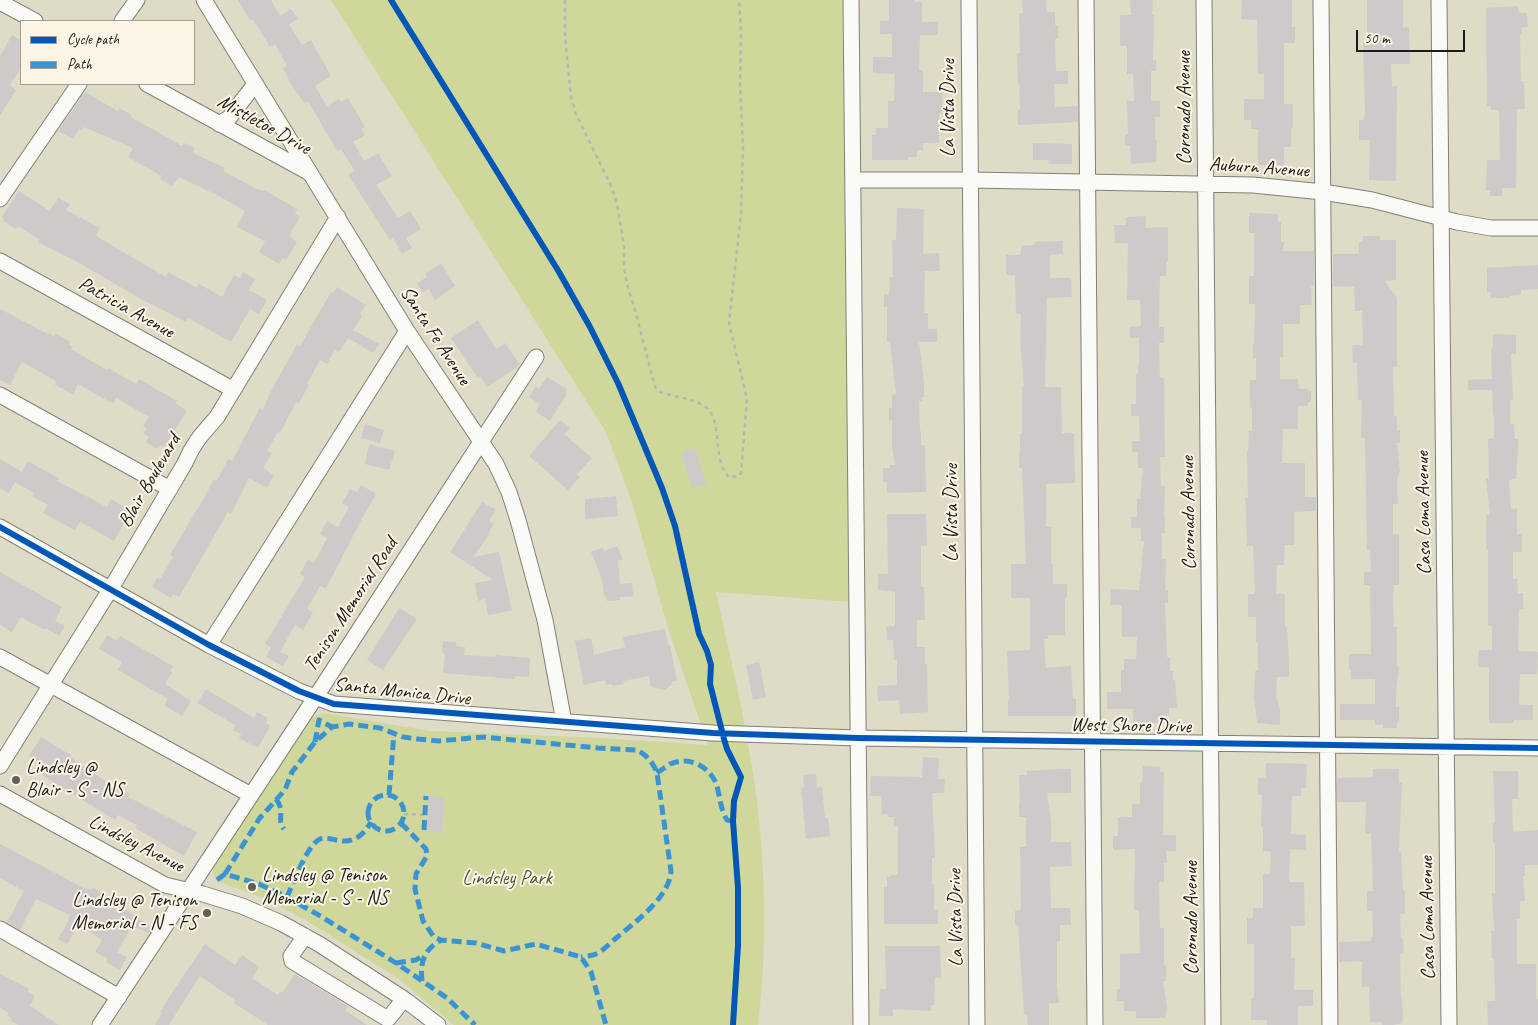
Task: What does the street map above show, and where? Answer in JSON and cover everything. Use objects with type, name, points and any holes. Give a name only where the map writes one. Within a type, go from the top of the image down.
[{"type":"street","points":[[123,20],[137,0]]},
{"type":"street","name":"Santa Fe Avenue","points":[[204,0],[407,331],[496,464],[509,492],[518,520],[545,620],[564,722]]},
{"type":"street","points":[[851,0],[861,1025]]},
{"type":"street","name":"La Vista Drive","points":[[969,0],[977,1025]]},
{"type":"street","points":[[1086,0],[1095,1025]]},
{"type":"street","name":"Coronado Avenue","points":[[1204,0],[1213,1025]]},
{"type":"street","points":[[1321,0],[1330,1025]]},
{"type":"street","name":"Casa Loma Avenue","points":[[1439,0],[1449,1025]]},
{"type":"street","points":[[0,2],[33,20]]},
{"type":"street","points":[[219,124],[229,118],[256,84]]},
{"type":"street","points":[[0,199],[78,85]]},
{"type":"street","name":"Mistletoe Drive","points":[[149,85],[309,173]]},
{"type":"street","name":"Auburn Avenue","points":[[853,180],[1253,185],[1323,192],[1372,200],[1440,218],[1491,228],[1538,228]]},
{"type":"street","name":"Blair Boulevard","points":[[0,766],[110,590],[198,438],[217,417],[232,389],[338,217]]},
{"type":"street","name":"Patricia Avenue","points":[[0,261],[232,389]]},
{"type":"street","points":[[209,645],[407,331]]},
{"type":"street","name":"Tenison Memorial Road","points":[[100,1025],[536,357]]},
{"type":"street","points":[[0,394],[170,489]]},
{"type":"street","name":"Santa Monica Drive","points":[[0,528],[209,645],[315,698],[334,704],[723,733]]},
{"type":"street","points":[[0,657],[251,796]]},
{"type":"street","name":"West Shore Drive","points":[[723,733],[858,738],[1538,748]]},
{"type":"street","name":"Lindsley Avenue","points":[[0,794],[165,885],[242,906],[281,923],[305,936],[404,999],[438,1025]]},
{"type":"street","points":[[0,929],[119,997]]},
{"type":"street","points":[[305,936],[291,956],[292,961],[386,1018],[389,1018],[394,1013],[404,999]]},
{"type":"path","points":[[565,0],[565,37],[571,96],[576,114],[612,188],[617,204],[624,245],[624,268],[628,288],[655,387],[660,392],[706,407],[712,414],[715,424],[717,447],[723,468],[729,476],[735,477],[741,473],[747,399],[729,323],[741,213],[743,148],[739,0]]},
{"type":"path","points":[[404,814],[425,815]]},
{"type":"green space","name":"Lindsley Park","points":[[331,0],[845,0],[852,602],[716,592],[738,690],[759,817],[764,887],[764,921],[758,1025],[454,1025],[399,979],[304,919],[265,899],[220,882],[214,876],[213,865],[313,717],[323,713],[431,731],[708,745],[669,631],[631,499],[606,432]]},
{"type":"building","points":[[238,0],[271,0],[280,16],[291,9],[298,19],[289,24],[302,45],[311,40],[331,76],[315,86],[327,106],[339,99],[341,102],[348,98],[365,127],[361,129],[365,135],[353,142],[364,161],[378,153],[392,176],[376,185],[398,218],[410,211],[421,229],[406,238],[412,248],[402,254],[393,238],[390,240],[348,175],[355,171],[341,149],[337,151],[308,101],[305,104],[292,86],[283,68],[287,66],[275,44],[270,47],[253,19],[250,20]]},
{"type":"building","points":[[889,0],[915,0],[915,2],[922,2],[922,22],[938,22],[938,35],[920,35],[919,70],[923,70],[923,92],[942,92],[942,113],[939,113],[939,143],[923,143],[923,150],[917,150],[917,157],[908,157],[908,160],[872,160],[872,135],[876,135],[876,128],[888,128],[888,101],[894,101],[895,74],[873,73],[873,57],[892,57],[892,34],[880,34],[880,21],[889,21]]},
{"type":"building","points":[[1022,0],[1046,0],[1047,12],[1055,12],[1055,25],[1058,25],[1058,39],[1055,39],[1056,71],[1068,71],[1068,84],[1054,84],[1055,107],[1078,106],[1078,122],[1018,125],[1018,110],[1020,110],[1017,53],[1020,53],[1019,13],[1023,13]]},
{"type":"building","points":[[1130,0],[1153,0],[1153,60],[1156,60],[1156,71],[1151,71],[1151,101],[1160,101],[1160,117],[1155,117],[1156,162],[1131,164],[1130,145],[1125,146],[1125,134],[1128,134],[1127,101],[1134,101],[1133,74],[1127,74],[1127,46],[1120,46],[1120,15],[1131,15]]},
{"type":"building","points":[[1242,0],[1292,0],[1292,27],[1295,27],[1295,43],[1284,43],[1284,104],[1293,104],[1293,128],[1291,128],[1291,147],[1284,147],[1284,165],[1258,165],[1258,129],[1251,129],[1251,120],[1244,120],[1244,99],[1264,99],[1264,74],[1258,74],[1257,20],[1241,19]]},
{"type":"building","points":[[1367,0],[1403,0],[1403,28],[1409,27],[1410,64],[1391,64],[1392,86],[1397,86],[1396,181],[1369,180],[1370,140],[1359,140],[1359,120],[1364,120],[1365,115],[1363,43],[1367,43]]},
{"type":"building","points":[[1518,6],[1519,13],[1527,13],[1528,27],[1521,28],[1522,34],[1520,34],[1521,81],[1524,81],[1525,109],[1517,109],[1516,188],[1502,188],[1502,196],[1490,196],[1490,191],[1486,191],[1487,160],[1500,160],[1499,110],[1491,110],[1491,106],[1487,106],[1486,8]]},
{"type":"building","points":[[12,35],[20,40],[20,70],[10,85],[16,90],[0,115],[0,56]]},
{"type":"building","points":[[85,92],[118,111],[119,108],[132,115],[131,117],[182,146],[184,143],[195,148],[193,153],[225,168],[223,171],[257,189],[266,191],[297,209],[295,214],[300,217],[289,236],[297,242],[286,260],[282,258],[279,264],[259,252],[265,241],[237,227],[245,211],[219,196],[179,177],[172,186],[160,179],[162,176],[128,157],[133,148],[84,127],[82,130],[79,129],[73,139],[58,131]]},
{"type":"building","points":[[1033,143],[1072,144],[1072,164],[1049,164],[1048,160],[1033,160]]},
{"type":"building","points":[[19,191],[50,211],[58,198],[70,204],[66,210],[100,228],[96,236],[166,277],[168,272],[197,288],[199,284],[222,297],[234,275],[240,278],[243,272],[255,279],[249,290],[267,300],[259,314],[250,309],[231,342],[188,318],[186,322],[141,299],[81,264],[38,242],[40,240],[18,226],[16,229],[3,221],[2,217]]},
{"type":"building","points":[[897,208],[924,209],[923,254],[939,253],[940,271],[925,271],[924,313],[928,313],[928,329],[937,329],[937,342],[919,342],[924,381],[924,397],[921,397],[922,401],[919,401],[921,445],[925,445],[926,492],[887,493],[887,482],[883,482],[883,468],[890,468],[890,465],[895,465],[892,447],[892,420],[889,421],[889,408],[892,408],[892,395],[896,394],[890,342],[887,342],[887,307],[884,307],[884,294],[889,295],[890,277],[893,277],[892,240],[896,240]]},
{"type":"building","points":[[1249,213],[1278,214],[1278,222],[1281,222],[1281,242],[1284,242],[1283,251],[1314,251],[1314,286],[1311,286],[1312,305],[1300,305],[1300,324],[1283,324],[1283,357],[1280,357],[1280,379],[1298,379],[1299,389],[1311,391],[1311,402],[1308,402],[1308,406],[1298,406],[1298,429],[1283,429],[1282,463],[1305,463],[1305,497],[1316,497],[1316,511],[1294,513],[1294,545],[1285,545],[1284,565],[1277,565],[1276,594],[1285,594],[1285,627],[1287,627],[1289,659],[1289,677],[1277,677],[1276,696],[1280,708],[1280,725],[1257,723],[1254,696],[1255,671],[1258,671],[1256,617],[1248,617],[1248,594],[1255,594],[1253,546],[1247,546],[1245,498],[1248,498],[1247,451],[1249,431],[1252,431],[1250,380],[1256,380],[1256,358],[1253,358],[1255,304],[1249,304],[1249,276],[1254,276],[1254,233],[1249,233]]},
{"type":"building","points":[[1146,216],[1146,228],[1168,227],[1166,276],[1160,276],[1159,327],[1164,327],[1164,343],[1159,343],[1160,378],[1164,378],[1165,457],[1160,457],[1161,486],[1165,486],[1165,533],[1162,533],[1162,559],[1166,559],[1165,590],[1168,590],[1168,603],[1165,603],[1167,657],[1170,657],[1170,671],[1173,671],[1173,680],[1175,680],[1177,708],[1169,708],[1167,723],[1133,723],[1133,709],[1107,709],[1107,692],[1121,692],[1121,670],[1124,670],[1124,659],[1136,659],[1137,637],[1122,637],[1122,605],[1110,605],[1111,589],[1139,590],[1144,541],[1141,541],[1141,528],[1131,528],[1131,517],[1137,517],[1137,499],[1140,499],[1143,468],[1138,468],[1138,452],[1132,452],[1132,441],[1140,441],[1139,416],[1131,416],[1131,404],[1136,404],[1139,338],[1130,338],[1130,327],[1141,326],[1140,300],[1127,300],[1128,243],[1115,243],[1114,225],[1126,225],[1126,217]]},
{"type":"building","points":[[1363,236],[1380,236],[1380,240],[1396,240],[1396,280],[1385,281],[1397,298],[1397,367],[1393,367],[1394,416],[1397,416],[1397,430],[1400,430],[1400,443],[1397,443],[1400,472],[1397,481],[1398,504],[1393,504],[1393,534],[1399,534],[1399,585],[1394,585],[1393,600],[1394,627],[1397,627],[1397,666],[1399,666],[1396,693],[1396,707],[1399,707],[1397,728],[1383,728],[1383,724],[1375,725],[1375,720],[1340,720],[1340,704],[1375,704],[1375,679],[1351,679],[1351,669],[1349,669],[1349,654],[1371,654],[1370,585],[1364,585],[1364,572],[1371,572],[1370,550],[1367,550],[1365,438],[1361,438],[1362,400],[1358,400],[1357,363],[1353,363],[1352,345],[1362,345],[1362,311],[1355,311],[1354,287],[1333,286],[1333,254],[1359,254],[1359,242],[1363,242]]},
{"type":"building","points":[[1063,241],[1063,254],[1050,255],[1050,278],[1071,278],[1072,297],[1047,298],[1045,387],[1061,387],[1062,433],[1074,433],[1075,483],[1046,484],[1046,527],[1051,527],[1053,584],[1067,584],[1067,598],[1065,598],[1065,635],[1048,635],[1048,639],[1044,639],[1046,668],[1071,666],[1073,699],[1076,699],[1076,716],[1008,716],[1007,651],[1030,650],[1030,598],[1011,598],[1011,564],[1026,564],[1022,468],[1019,468],[1020,433],[1022,433],[1022,387],[1024,387],[1020,339],[1021,314],[1016,314],[1015,275],[1006,275],[1006,255],[1020,255],[1022,246],[1035,245],[1035,242]]},
{"type":"building","points":[[441,263],[455,286],[435,300],[429,289],[423,293],[417,283],[427,277],[425,274]]},
{"type":"building","points":[[1538,265],[1538,289],[1521,290],[1521,295],[1509,296],[1509,298],[1491,298],[1490,292],[1487,292],[1487,268]]},
{"type":"building","points":[[337,287],[366,305],[360,314],[362,316],[353,330],[379,344],[373,353],[348,338],[339,352],[335,350],[327,364],[320,360],[299,403],[296,402],[280,433],[278,432],[267,451],[272,453],[263,468],[274,475],[267,488],[249,478],[231,514],[228,512],[179,597],[173,594],[171,598],[152,587],[157,578],[160,579],[173,557],[170,555],[214,479],[217,481],[228,459],[232,461],[260,408],[263,410],[269,395],[297,344],[300,346],[331,292],[333,293]]},
{"type":"building","points":[[0,309],[48,334],[54,336],[56,334],[70,342],[71,349],[107,370],[108,368],[136,384],[139,379],[177,401],[175,403],[187,411],[164,447],[160,445],[157,449],[146,442],[149,437],[143,433],[147,428],[143,426],[149,417],[116,398],[114,403],[110,402],[78,384],[73,394],[55,385],[56,381],[22,362],[10,385],[0,380]]},
{"type":"building","points":[[478,320],[496,349],[505,343],[520,365],[487,387],[480,376],[477,377],[451,338]]},
{"type":"building","points":[[1493,334],[1516,335],[1516,354],[1511,354],[1513,400],[1510,400],[1510,424],[1514,424],[1518,448],[1516,479],[1509,480],[1511,509],[1517,508],[1517,534],[1522,534],[1522,552],[1513,552],[1513,579],[1517,579],[1518,593],[1523,593],[1523,609],[1519,609],[1518,651],[1538,652],[1537,674],[1520,674],[1519,705],[1533,705],[1533,720],[1514,720],[1514,723],[1489,723],[1489,667],[1478,667],[1479,650],[1492,650],[1492,626],[1488,626],[1486,515],[1490,515],[1486,479],[1489,479],[1488,439],[1494,438],[1494,415],[1492,390],[1468,390],[1468,380],[1492,379],[1491,349],[1493,348]]},
{"type":"building","points":[[547,377],[567,389],[565,393],[567,394],[550,421],[536,412],[540,404],[529,397],[536,386],[539,389]]},
{"type":"building","points":[[560,420],[570,428],[564,434],[592,458],[577,474],[580,477],[568,490],[529,456]]},
{"type":"building","points":[[365,424],[384,430],[380,443],[361,438]]},
{"type":"building","points":[[369,444],[395,451],[389,470],[365,464]]},
{"type":"building","points":[[695,448],[706,484],[692,488],[681,452]]},
{"type":"building","points":[[0,459],[22,472],[27,461],[59,478],[57,481],[107,507],[111,499],[131,511],[114,541],[80,522],[75,530],[43,513],[48,505],[32,496],[34,493],[15,482],[9,493],[0,488]]},
{"type":"building","points":[[361,485],[376,494],[326,588],[320,586],[307,609],[313,612],[303,630],[295,625],[280,652],[289,656],[283,666],[266,657],[271,647],[265,644],[305,577],[300,574],[308,559],[314,563],[327,538],[320,534],[327,521],[338,527],[349,507],[342,503],[350,489],[357,492]]},
{"type":"building","points":[[616,496],[618,516],[585,519],[585,499]]},
{"type":"building","points":[[482,502],[496,510],[489,521],[494,524],[489,535],[473,557],[499,552],[512,611],[488,615],[485,599],[478,601],[475,583],[493,580],[450,552]]},
{"type":"building","points":[[887,514],[926,514],[927,546],[921,546],[921,587],[924,587],[925,620],[917,620],[917,647],[925,647],[928,712],[900,714],[899,700],[878,701],[877,686],[897,685],[897,660],[894,660],[893,640],[887,640],[886,627],[895,626],[895,592],[878,590],[878,574],[888,574]]},
{"type":"building","points":[[617,546],[623,559],[618,561],[620,584],[632,583],[633,596],[607,601],[606,595],[604,596],[602,579],[591,552],[603,548],[604,551]]},
{"type":"building","points":[[0,572],[62,607],[55,621],[65,626],[59,636],[21,617],[12,632],[0,625]]},
{"type":"building","points":[[399,608],[417,619],[383,670],[367,660]]},
{"type":"building","points":[[665,629],[677,681],[671,682],[672,684],[665,690],[651,687],[649,676],[623,681],[624,684],[612,686],[612,684],[606,685],[605,680],[584,685],[575,641],[591,638],[594,655],[625,647],[623,637]]},
{"type":"building","points":[[107,635],[117,641],[120,636],[173,666],[170,671],[172,672],[165,684],[191,701],[182,716],[164,705],[168,699],[118,670],[122,662],[99,649]]},
{"type":"building","points":[[443,641],[456,642],[456,646],[465,647],[464,655],[530,658],[529,677],[515,676],[515,679],[443,673],[445,654],[442,653]]},
{"type":"building","points":[[759,662],[766,697],[753,700],[746,665]]},
{"type":"building","points":[[206,689],[254,718],[257,712],[268,718],[266,723],[270,726],[258,748],[239,738],[241,734],[233,730],[235,725],[197,703]]},
{"type":"building","points":[[41,737],[71,755],[70,757],[111,785],[130,794],[128,797],[197,832],[184,856],[135,828],[137,825],[118,815],[115,820],[42,775],[47,767],[29,756]]},
{"type":"building","points":[[923,757],[939,758],[938,779],[945,779],[944,793],[932,793],[935,858],[932,858],[932,884],[934,884],[934,910],[938,910],[938,924],[884,924],[884,887],[887,887],[887,877],[898,875],[898,826],[894,826],[894,817],[882,814],[881,796],[870,796],[871,776],[922,777]]},
{"type":"building","points":[[1266,763],[1307,764],[1306,788],[1301,788],[1301,796],[1292,796],[1291,834],[1306,835],[1306,850],[1290,849],[1289,882],[1304,882],[1305,926],[1291,926],[1291,958],[1295,958],[1294,990],[1313,990],[1313,1006],[1298,1006],[1298,1025],[1267,1025],[1267,1020],[1251,1020],[1251,998],[1254,998],[1254,944],[1247,944],[1247,918],[1253,918],[1253,908],[1263,908],[1263,874],[1270,874],[1271,852],[1263,851],[1263,827],[1261,827],[1262,795],[1258,795],[1258,778],[1266,778]]},
{"type":"building","points":[[1143,766],[1160,767],[1160,772],[1164,772],[1163,835],[1176,835],[1176,851],[1166,851],[1167,863],[1164,863],[1164,882],[1159,882],[1160,928],[1164,928],[1164,965],[1166,965],[1166,981],[1163,981],[1167,1006],[1165,1018],[1136,1018],[1136,1011],[1124,1011],[1124,1001],[1117,1001],[1117,989],[1120,989],[1120,954],[1140,953],[1139,910],[1134,910],[1135,849],[1113,850],[1113,836],[1118,836],[1118,817],[1132,817],[1132,804],[1140,804],[1140,783],[1142,783]]},
{"type":"building","points":[[1071,769],[1071,793],[1047,793],[1051,822],[1051,842],[1071,842],[1072,866],[1050,867],[1051,908],[1070,908],[1071,925],[1060,925],[1060,941],[1057,941],[1059,1003],[1049,1003],[1049,1025],[1028,1025],[1027,1014],[1024,1014],[1018,925],[1015,925],[1015,911],[1021,909],[1020,847],[1026,847],[1026,817],[1019,817],[1019,775],[1027,775],[1027,771]]},
{"type":"building","points":[[1373,769],[1399,769],[1399,783],[1402,783],[1399,852],[1401,852],[1403,891],[1405,891],[1405,914],[1400,914],[1404,953],[1400,954],[1403,1016],[1402,1023],[1393,1025],[1382,1025],[1382,1022],[1370,1022],[1369,986],[1362,987],[1362,961],[1339,962],[1339,942],[1371,941],[1371,937],[1373,937],[1372,911],[1367,911],[1367,891],[1373,891],[1371,834],[1365,834],[1366,802],[1337,802],[1337,778],[1373,777]]},
{"type":"building","points":[[1493,771],[1518,771],[1518,799],[1512,799],[1513,832],[1538,830],[1538,865],[1525,865],[1525,876],[1523,876],[1525,901],[1520,901],[1520,919],[1517,919],[1517,964],[1536,964],[1538,1025],[1488,1025],[1487,1001],[1495,1001],[1491,931],[1494,931],[1492,893],[1495,893]]},
{"type":"building","points":[[816,774],[817,788],[822,787],[825,818],[828,818],[830,836],[806,839],[801,788],[804,787],[803,775]]},
{"type":"building","points":[[429,796],[445,798],[442,833],[426,832]]},
{"type":"building","points":[[0,844],[86,889],[91,890],[93,887],[153,928],[149,933],[132,926],[117,952],[127,957],[120,970],[106,962],[108,959],[95,952],[102,940],[79,925],[67,944],[58,939],[70,915],[36,899],[20,930],[7,922],[24,891],[0,878]]},
{"type":"building","points":[[205,944],[235,965],[242,955],[259,967],[252,978],[278,995],[280,991],[282,993],[295,974],[348,1006],[345,1010],[367,1025],[268,1025],[234,1003],[236,1001],[200,976],[169,1025],[155,1025],[162,1013],[160,1012]]},
{"type":"building","points":[[885,946],[940,946],[941,978],[935,978],[934,1005],[931,1005],[931,1011],[893,1009],[893,1016],[879,1016],[880,989],[886,989]]},
{"type":"building","points":[[0,974],[29,989],[28,992],[35,996],[30,1006],[59,1025],[19,1025],[11,1021],[12,1018],[7,1016],[9,1013],[0,1008]]},
{"type":"marked path","points":[[315,742],[319,720],[332,727]]},
{"type":"marked path","points":[[225,874],[259,819],[285,790],[292,772],[315,742],[332,727],[349,724],[380,728],[403,737],[439,741],[483,737],[637,750],[644,754],[657,773],[671,871],[669,881],[658,900],[632,925],[599,953],[581,957]]},
{"type":"marked path","points":[[389,795],[394,733]]},
{"type":"marked path","points":[[657,773],[670,764],[684,761],[703,767],[716,783],[721,807],[727,820],[733,821]]},
{"type":"marked path","points":[[386,795],[399,800],[404,813],[399,826],[386,831],[373,826],[368,813],[373,800],[386,795]]},
{"type":"marked path","points":[[424,830],[426,796]]},
{"type":"marked path","points":[[276,799],[279,803],[281,822],[284,829]]},
{"type":"marked path","points":[[287,897],[305,857],[315,843],[324,838],[342,841],[352,840],[361,835],[371,822]]},
{"type":"marked path","points":[[401,823],[426,849],[427,856],[416,874],[415,889],[423,921],[434,937],[441,940],[476,943],[504,951],[536,944],[581,957],[591,972],[606,1025]]},
{"type":"marked path","points":[[217,880],[225,874],[259,884],[287,897],[396,963],[447,998],[475,1025]]},
{"type":"marked path","points":[[422,981],[424,957],[441,940]]},
{"type":"marked path","points":[[396,963],[416,960],[424,955]]},
{"type":"cycle path","points":[[391,0],[559,272],[590,327],[618,383],[662,488],[675,526],[699,634],[711,665],[710,684],[724,739],[741,777],[734,801],[733,821],[738,888],[738,945],[733,1025]]},
{"type":"cycle path","points":[[0,527],[209,645],[299,691],[334,704],[713,733],[858,738],[1538,748]]},
{"type":"place","name":"Lindsley @ Blair - S - NS","points":[[16,780]]},
{"type":"place","name":"Lindsley @ Tenison Memorial - S - NS","points":[[252,887]]},
{"type":"place","name":"Lindsley @ Tenison Memorial - N - FS","points":[[207,913]]}]
